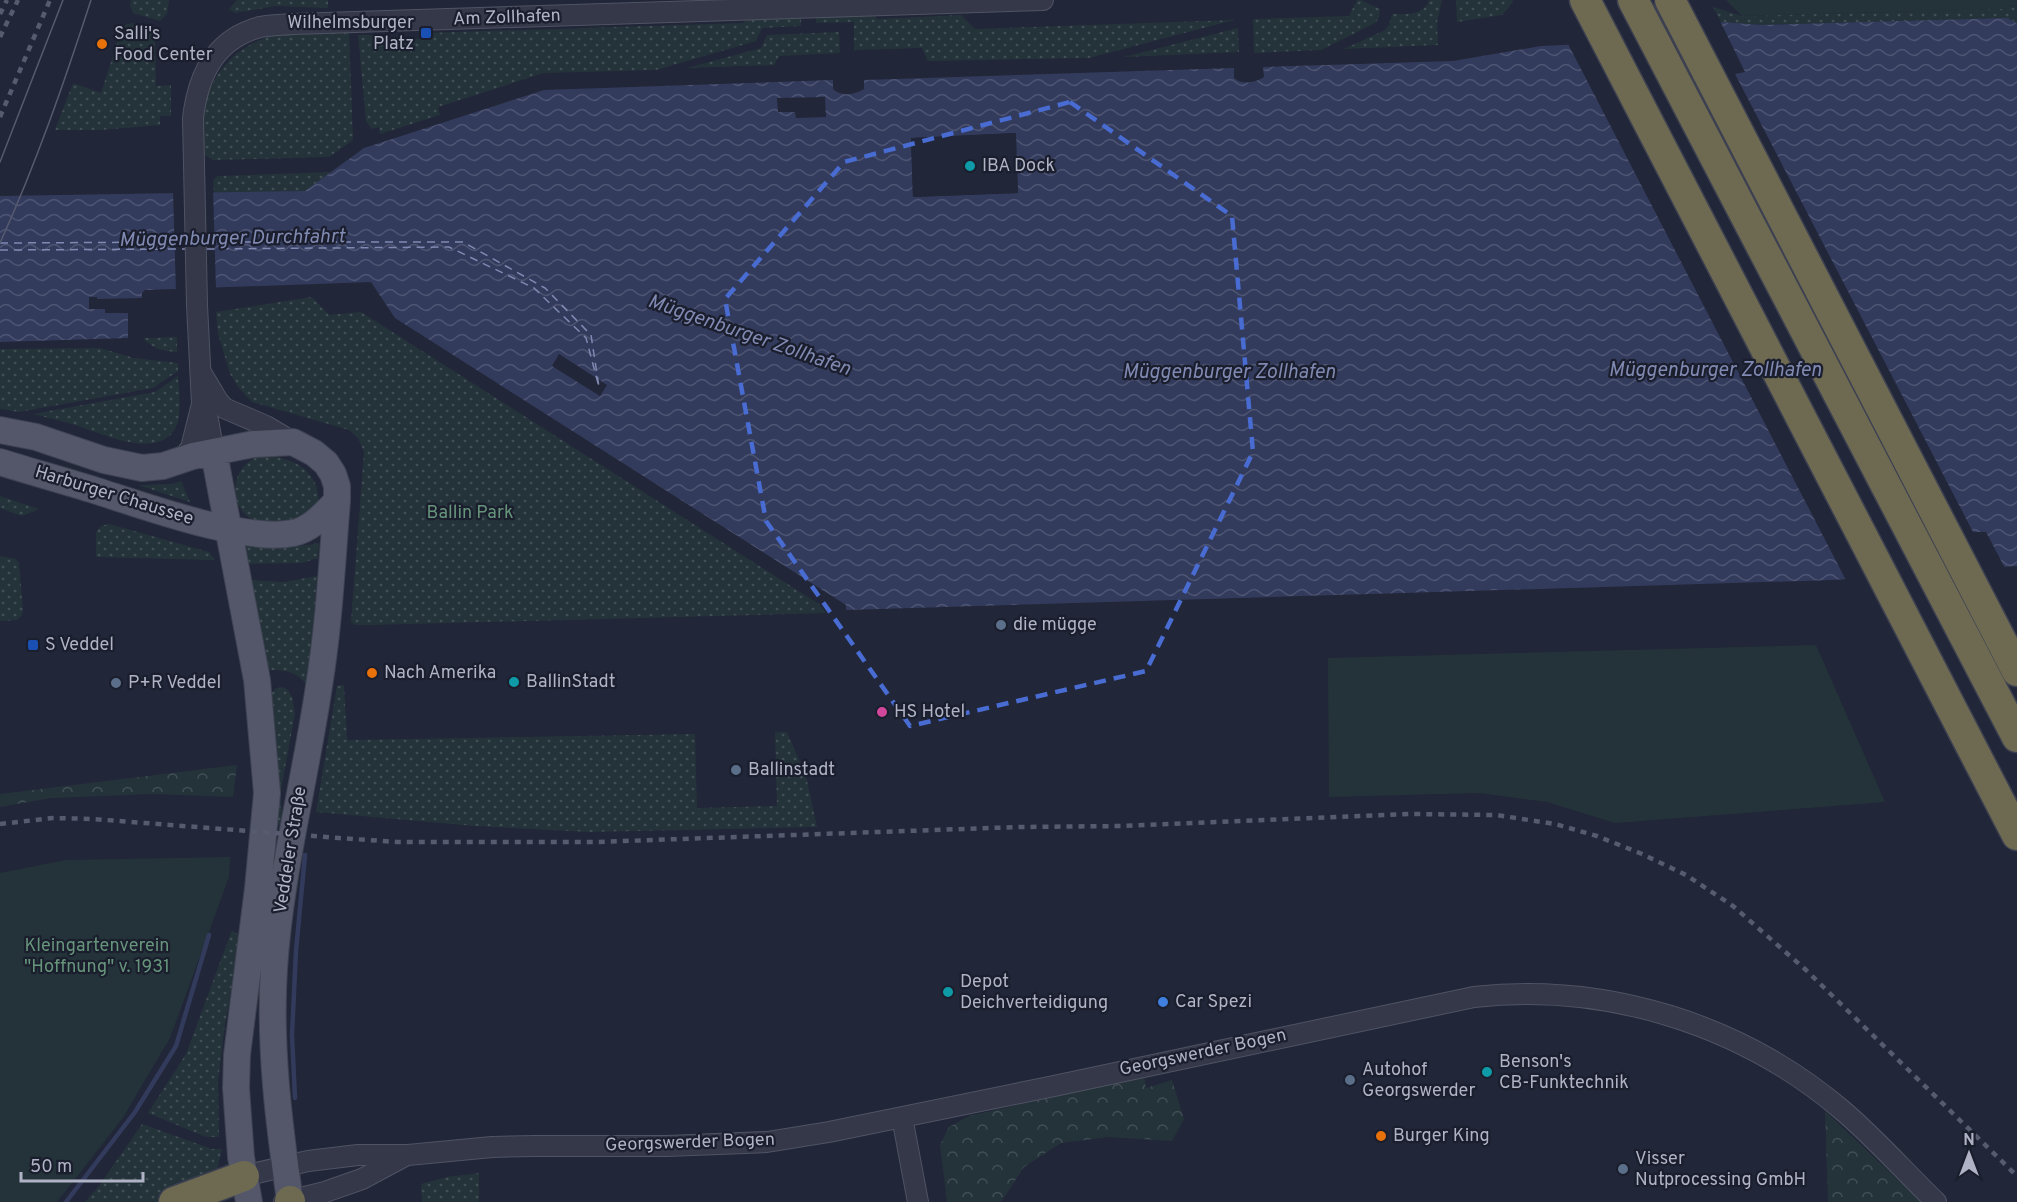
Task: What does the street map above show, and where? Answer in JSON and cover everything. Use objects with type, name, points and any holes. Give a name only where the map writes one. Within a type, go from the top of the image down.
[{"type":"highway","points":[[1585,0],[2017,835]]},
{"type":"highway","points":[[1633,0],[2017,736]]},
{"type":"highway","points":[[1670,0],[2017,671]]},
{"type":"highway","points":[[174,1202],[247,1189]]},
{"type":"main road","name":"Harburger Chaussee","points":[[0,430],[36,437],[104,460],[142,468],[163,466],[182,459],[214,453]]},
{"type":"main road","points":[[214,453],[265,443],[293,442]]},
{"type":"main road","name":"Veddeler Straße","points":[[288,1202],[275,1076],[274,969],[295,810],[308,749],[327,629],[337,501],[337,486],[326,463],[314,453],[293,442]]},
{"type":"main road","name":"Veddeler Straße","points":[[214,453],[257,680],[267,794],[237,1055],[237,1110],[247,1189]]},
{"type":"main road","name":"Harburger Chaussee","points":[[0,462],[161,511],[229,528]]},
{"type":"main road","points":[[229,528],[264,534],[291,534],[311,526],[337,501]]},
{"type":"street","name":"Am Zollhafen","points":[[226,43],[244,33],[262,27],[293,24],[1043,0]]},
{"type":"street","name":"Veddeler Straße","points":[[214,453],[208,420],[201,404],[193,118],[196,95],[212,61],[226,43]]},
{"type":"street","points":[[200,371],[224,408],[266,426],[293,442]]},
{"type":"street","points":[[182,459],[191,448],[201,404]]},
{"type":"street","name":"Georgswerder Bogen","points":[[247,1189],[285,1165],[358,1155],[408,1155],[492,1147],[742,1144],[811,1135],[1501,993],[1561,994],[1597,998],[1639,1007],[1689,1022],[1732,1040],[1767,1057],[1807,1083],[1842,1110],[1936,1202]]},
{"type":"street","points":[[902,1117],[918,1202]]},
{"type":"street","name":"Georgswerder Bogen","points":[[288,1202],[362,1179],[408,1155]]},
{"type":"highlighted area","points":[[1070,102],[1232,216],[1253,452],[1146,671],[910,726],[766,521],[725,299],[844,162]]},
{"type":"green space","points":[[131,0],[169,0],[167,14],[160,21],[133,13],[130,6]]},
{"type":"green space","points":[[237,0],[328,0],[328,8],[276,6],[235,13],[229,9]]},
{"type":"green space","points":[[1357,0],[1380,9],[1379,18],[1375,23],[1321,50],[1254,53],[1253,19],[1349,16]]},
{"type":"green space","points":[[1429,0],[1442,0],[1437,22],[1438,45],[1344,49],[1385,30],[1392,14],[1409,14],[1419,11],[1427,5]]},
{"type":"green space","points":[[1456,0],[1514,1],[1502,15],[1457,22]]},
{"type":"green space","points":[[1726,0],[2017,0],[2017,7],[2013,5],[2002,9],[1742,16]]},
{"type":"green space","points":[[2013,5],[2017,7],[2017,23],[2007,18],[1762,25],[1721,22],[1713,7],[1742,16],[2002,9]]},
{"type":"green space","points":[[873,13],[877,19],[961,15],[975,29],[1234,20],[1089,58],[928,61],[922,48],[854,50],[854,22],[816,23],[816,15]]},
{"type":"green space","points":[[801,15],[801,26],[762,28],[756,41],[656,70],[544,73],[438,107],[440,115],[380,134],[379,127],[372,129],[366,121],[358,35],[378,35],[380,42],[425,38],[425,33],[743,23],[747,19]]},
{"type":"green space","points":[[133,23],[149,29],[155,37],[156,86],[171,85],[171,116],[160,116],[160,125],[100,130],[55,130],[73,83],[101,93],[122,28]]},
{"type":"green space","points":[[1238,28],[1239,52],[1124,57]]},
{"type":"green space","points":[[307,30],[349,30],[353,140],[329,157],[213,160],[203,154],[202,118],[209,91],[216,77],[236,54],[262,39],[277,34]]},
{"type":"green space","points":[[839,32],[840,53],[779,56],[774,65],[687,68],[761,48],[767,35]]},
{"type":"green space","points":[[332,172],[305,191],[214,193],[213,181],[217,176]]},
{"type":"green space","name":"Ballin Park","points":[[312,297],[329,315],[361,312],[819,604],[826,613],[372,625],[356,625],[351,622],[364,452],[358,438],[349,430],[252,402],[230,374],[218,333],[216,312]]},
{"type":"green space","points":[[177,337],[177,352],[158,349],[143,338]]},
{"type":"green space","points":[[100,348],[134,358],[178,363],[178,371],[153,388],[19,412],[0,409],[0,349]]},
{"type":"green space","points":[[178,376],[180,402],[178,422],[168,437],[157,442],[144,444],[116,439],[33,414],[155,392]]},
{"type":"green space","points":[[260,456],[282,458],[301,466],[309,473],[318,492],[319,504],[305,520],[268,525],[251,519],[243,512],[237,502],[236,481],[249,462]]},
{"type":"green space","points":[[181,481],[190,502],[138,485],[172,484]]},
{"type":"green space","points":[[0,496],[39,509],[22,516],[0,508]]},
{"type":"green space","points":[[109,524],[209,552],[215,560],[96,557],[96,532],[101,526]]},
{"type":"green space","points":[[245,540],[282,546],[319,543],[318,558],[302,563],[247,564]]},
{"type":"green space","points":[[0,556],[16,559],[19,563],[23,611],[17,620],[0,621]]},
{"type":"green space","points":[[317,576],[308,686],[290,672],[267,670],[251,580],[284,582]]},
{"type":"green space","points":[[1816,645],[1885,802],[1615,823],[1547,802],[1479,793],[1329,797],[1328,658]]},
{"type":"green space","points":[[344,685],[347,740],[695,734],[697,808],[777,806],[775,732],[787,732],[806,776],[817,827],[589,832],[475,826],[316,812],[337,686]]},
{"type":"green space","points":[[282,687],[288,690],[292,697],[295,714],[280,795],[282,811],[280,825],[275,825],[276,752],[270,695],[275,689]]},
{"type":"green space","points":[[237,765],[233,797],[152,794],[51,798],[0,807],[0,794]]},
{"type":"green space","name":"Kleingartenverein \"Hoffnung\" v. 1931","points":[[230,857],[229,877],[170,1038],[122,1119],[57,1202],[0,1202],[0,873],[66,860]]},
{"type":"green space","points":[[232,930],[241,937],[225,1024],[218,1081],[219,1137],[206,1137],[148,1113],[186,1054]]},
{"type":"green space","points":[[1144,1076],[1146,1088],[1172,1080],[1184,1119],[1172,1141],[1109,1137],[1061,1143],[1024,1167],[1001,1202],[947,1202],[940,1145],[949,1127],[969,1116]]},
{"type":"green space","points":[[1825,1111],[1913,1194],[1922,1202],[1828,1202]]},
{"type":"green space","points":[[142,1124],[212,1149],[222,1149],[216,1175],[159,1202],[85,1202],[99,1186]]},
{"type":"green space","points":[[479,1173],[479,1202],[422,1202],[421,1184],[447,1177]]},
{"type":"water","points":[[2007,18],[2017,23],[2017,566],[1833,580],[846,610],[846,605],[395,318],[371,282],[145,290],[142,298],[97,299],[97,297],[89,297],[89,309],[105,309],[105,313],[128,313],[128,338],[0,342],[0,196],[305,191],[364,148],[544,90],[833,80],[833,89],[848,94],[864,89],[864,80],[1234,68],[1234,78],[1241,82],[1249,82],[1264,77],[1263,67],[1453,61],[1541,46],[1647,41],[1721,22],[1762,25]],"holes":[[[1015,133],[1018,193],[913,197],[911,138]]]},
{"type":"pier","points":[[1719,19],[1745,72],[1735,74],[1973,532],[1986,532],[2006,570],[1847,582],[1567,42],[1646,38]]},
{"type":"pier","points":[[825,97],[826,117],[796,118],[795,112],[778,112],[777,98]]},
{"type":"pier","points":[[1016,133],[1018,193],[913,197],[911,138]],"holes":[[[1013,136],[1015,190],[916,194],[914,140]]]},
{"type":"pier","points":[[173,190],[213,190],[216,291],[176,292]]},
{"type":"pier","points":[[559,354],[607,385],[600,396],[552,366]]},
{"type":"waterway","points":[[295,1098],[292,1035],[296,951],[305,855]]},
{"type":"waterway","points":[[66,1202],[135,1112],[176,1046],[209,935]]},
{"type":"ferry route","points":[[0,243],[187,242]]},
{"type":"ferry route","points":[[203,242],[463,242],[545,288],[591,335],[599,387],[586,338],[534,288],[449,247],[205,249]]},
{"type":"ferry route","points":[[0,250],[188,249]]},
{"type":"tram line","points":[[0,162],[63,0]]},
{"type":"tram line","points":[[0,243],[49,123],[91,0]]},
{"type":"railway","points":[[0,14],[7,0]]},
{"type":"railway","points":[[0,37],[18,0]]},
{"type":"railway","points":[[0,117],[50,0]]},
{"type":"railway","points":[[0,824],[53,818],[93,819],[397,842],[596,842],[1019,827],[1122,826],[1411,814],[1496,815],[1555,824],[1597,836],[1642,854],[1686,875],[1733,906],[1806,970],[2017,1176]]},
{"type":"place","name":"Wilhelmsburger Platz","points":[[426,33]]},
{"type":"place","name":"Salli's Food Center","points":[[102,44]]},
{"type":"place","name":"IBA Dock","points":[[970,166]]},
{"type":"place","name":"die mügge","points":[[1001,625]]},
{"type":"place","name":"S Veddel","points":[[33,645]]},
{"type":"place","name":"Nach Amerika","points":[[372,673]]},
{"type":"place","name":"BallinStadt","points":[[514,682]]},
{"type":"place","name":"P+R Veddel","points":[[116,683]]},
{"type":"place","name":"HS Hotel","points":[[882,712]]},
{"type":"place","name":"Ballinstadt","points":[[736,770]]},
{"type":"place","name":"Depot Deichverteidigung","points":[[948,992]]},
{"type":"place","name":"Car Spezi","points":[[1163,1002]]},
{"type":"place","name":"Benson's CB-Funktechnik","points":[[1487,1072]]},
{"type":"place","name":"Autohof Georgswerder","points":[[1350,1080]]},
{"type":"place","name":"Burger King","points":[[1381,1136]]},
{"type":"place","name":"Visser Nutprocessing GmbH","points":[[1623,1169]]},
{"type":"water label","name":"Müggenburger Durchfahrt","points":[[232,239]]},
{"type":"water label","name":"Müggenburger Zollhafen","points":[[749,336]]},
{"type":"water label","name":"Müggenburger Zollhafen","points":[[1715,371]]},
{"type":"water label","name":"Müggenburger Zollhafen","points":[[1229,373]]}]
